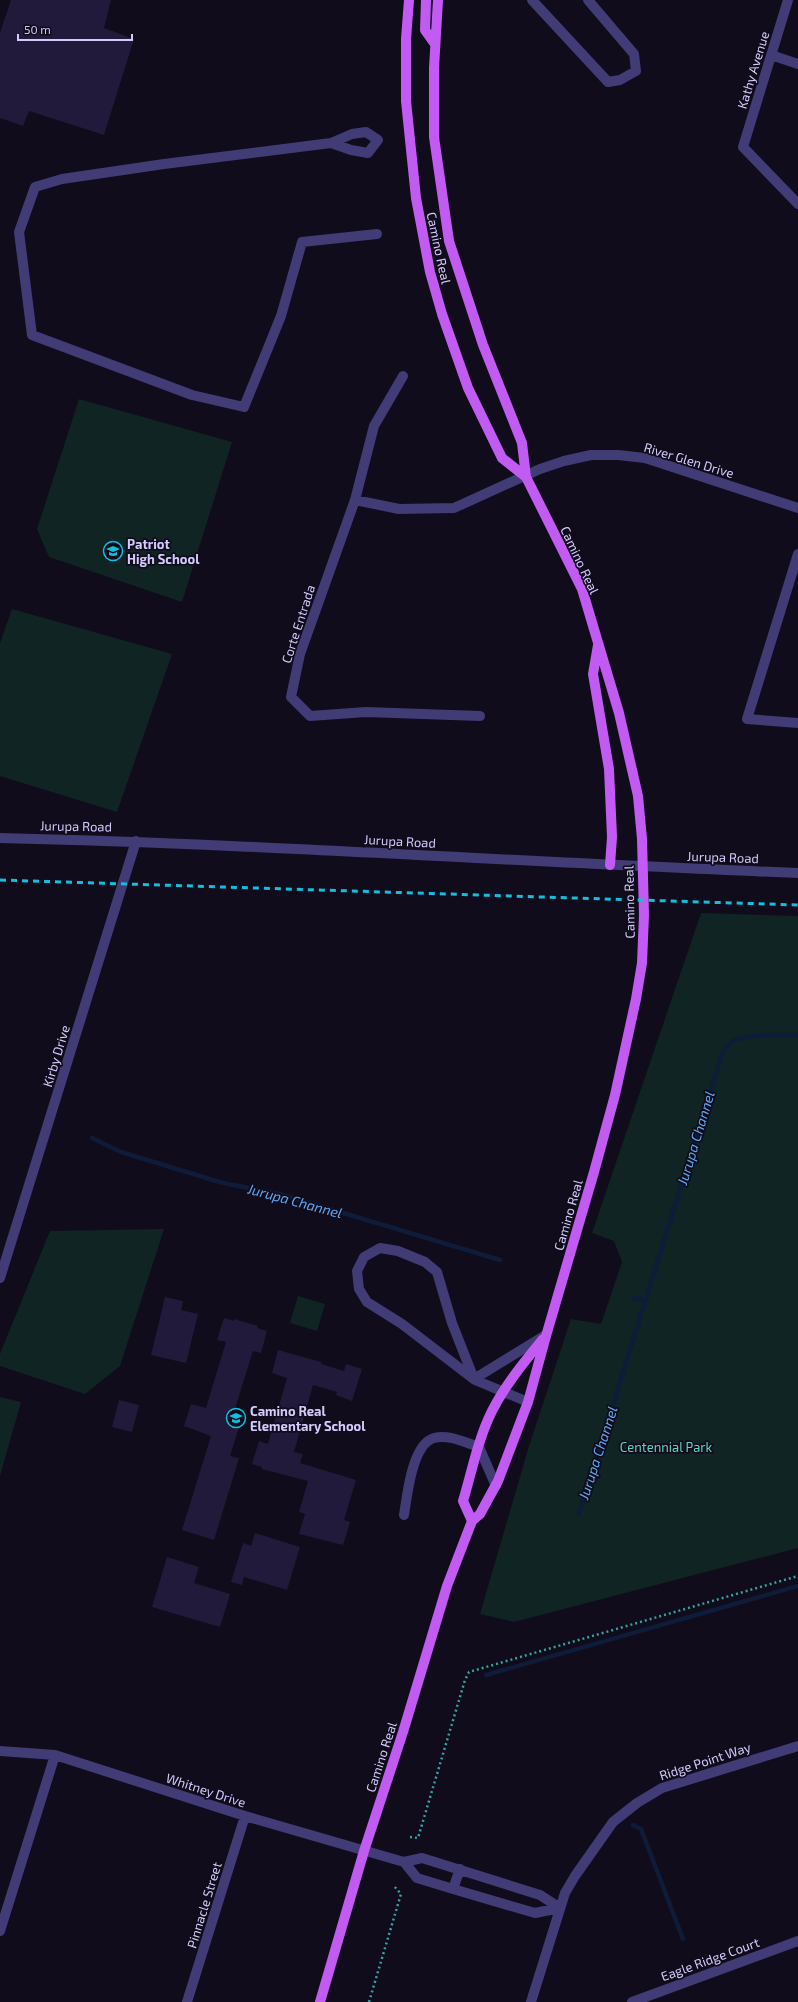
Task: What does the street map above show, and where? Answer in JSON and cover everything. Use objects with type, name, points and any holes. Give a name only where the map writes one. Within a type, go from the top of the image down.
[{"type":"main road","name":"Camino Real","points":[[409,0],[406,39],[406,101],[416,198],[430,272],[442,314],[468,388],[502,458],[526,477]]},
{"type":"main road","points":[[426,0],[425,30],[435,44]]},
{"type":"main road","name":"Camino Real","points":[[320,2002],[364,1851],[403,1732],[447,1586],[472,1521],[480,1514],[496,1486],[528,1402],[615,1095],[636,999],[642,963],[644,923],[638,796],[630,754],[582,589],[526,477],[522,443],[482,345],[449,241],[434,137],[435,44],[438,0]]},
{"type":"main road","points":[[598,642],[593,674],[609,769],[612,837],[610,865]]},
{"type":"main road","name":"Camino Real","points":[[472,1521],[463,1501],[479,1447],[492,1411],[522,1366],[546,1336]]},
{"type":"street","points":[[532,0],[608,82],[620,80],[636,71],[634,54],[588,0]]},
{"type":"street","name":"Kathy Avenue","points":[[788,0],[743,147],[798,204]]},
{"type":"street","points":[[771,55],[798,64]]},
{"type":"street","points":[[331,143],[193,160],[62,179],[35,187],[19,232],[32,335],[192,395],[244,407],[281,316],[302,242],[377,234]]},
{"type":"street","name":"Corte Entrada","points":[[403,376],[374,426],[355,500],[300,654],[291,697],[310,716],[366,712],[480,716]]},
{"type":"street","name":"River Glen Drive","points":[[355,500],[398,509],[454,508],[564,461],[591,455],[618,455],[645,458],[666,464],[798,508]]},
{"type":"street","points":[[798,554],[747,719],[798,723]]},
{"type":"street","name":"Jurupa Road","points":[[0,838],[136,841],[642,867],[798,873]]},
{"type":"street","name":"Kirby Drive","points":[[0,1278],[136,841]]},
{"type":"street","points":[[474,1379],[452,1323],[437,1272],[425,1262],[398,1251],[380,1248],[364,1257],[357,1271],[359,1289],[367,1302],[402,1324],[474,1379],[528,1402]]},
{"type":"street","points":[[474,1379],[546,1336]]},
{"type":"street","points":[[404,1515],[409,1482],[420,1450],[433,1438],[449,1438],[479,1447],[496,1486]]},
{"type":"street","name":"Ridge Point Way","points":[[532,2002],[565,1894],[575,1876],[613,1822],[637,1803],[662,1788],[798,1746]]},
{"type":"street","name":"Whitney Drive","points":[[0,1751],[55,1755],[245,1816],[364,1851],[404,1862],[422,1858],[460,1869],[540,1895],[560,1908]]},
{"type":"street","points":[[0,1931],[55,1755]]},
{"type":"street","name":"Pinnacle Street","points":[[187,2002],[245,1816]]},
{"type":"street","points":[[404,1862],[417,1878],[453,1889],[535,1913],[560,1908]]},
{"type":"street","points":[[453,1889],[460,1869]]},
{"type":"street","name":"Eagle Ridge Court","points":[[632,2002],[798,1940]]},
{"type":"path","points":[[410,1837],[418,1838],[465,1680],[469,1672],[798,1576]]},
{"type":"path","points":[[369,2002],[401,1894],[394,1886]]},
{"type":"green space","points":[[79,399],[232,442],[182,602],[49,557],[37,529]]},
{"type":"green space","points":[[12,609],[172,654],[117,812],[0,776],[0,643]]},
{"type":"green space","name":"Centennial Park","points":[[701,913],[798,916],[798,1548],[514,1622],[480,1614],[529,1446],[571,1319],[601,1324],[622,1262],[614,1241],[592,1233]]},
{"type":"green space","points":[[164,1229],[120,1366],[85,1394],[0,1366],[0,1354],[50,1231]]},
{"type":"green space","points":[[298,1296],[325,1304],[317,1331],[290,1323]]},
{"type":"green space","points":[[0,1397],[21,1402],[0,1476]]},
{"type":"building","points":[[11,0],[111,0],[104,28],[134,39],[104,135],[29,111],[23,126],[0,118],[0,33]]},
{"type":"building","points":[[165,1297],[183,1301],[181,1310],[198,1314],[186,1363],[151,1355]]},
{"type":"building","points":[[224,1318],[234,1321],[234,1319],[258,1326],[257,1328],[267,1331],[261,1353],[253,1351],[233,1415],[242,1418],[230,1456],[239,1458],[214,1540],[182,1530],[211,1436],[184,1426],[191,1404],[206,1408],[226,1342],[217,1340]]},
{"type":"building","points":[[278,1350],[321,1362],[321,1364],[344,1371],[346,1364],[362,1369],[352,1401],[336,1395],[337,1392],[313,1385],[294,1452],[303,1454],[300,1463],[356,1480],[344,1520],[350,1522],[343,1545],[299,1534],[305,1514],[299,1512],[308,1481],[262,1469],[262,1467],[252,1464],[259,1441],[268,1444],[287,1378],[272,1373]]},
{"type":"building","points":[[119,1400],[139,1405],[132,1432],[112,1427]]},
{"type":"building","points":[[255,1533],[300,1547],[287,1590],[244,1577],[242,1585],[231,1582],[243,1543],[251,1546]]},
{"type":"building","points":[[167,1557],[199,1567],[194,1583],[230,1594],[220,1627],[152,1607]]},
{"type":"waterway","name":"Jurupa Channel","points":[[579,1514],[722,1054],[735,1040],[749,1036],[798,1035]]},
{"type":"waterway","name":"Jurupa Channel","points":[[92,1138],[121,1152],[223,1183],[280,1194],[500,1260]]},
{"type":"waterway","name":"Jurupa Channel","points":[[634,1298],[646,1301]]},
{"type":"waterway","points":[[486,1675],[798,1586]]},
{"type":"waterway","points":[[633,1825],[641,1829],[683,1939]]},
{"type":"railway","points":[[0,880],[798,905]]},
{"type":"place","name":"Patriot High School","points":[[113,551]]},
{"type":"place","name":"Camino Real Elementary School","points":[[236,1418]]}]
